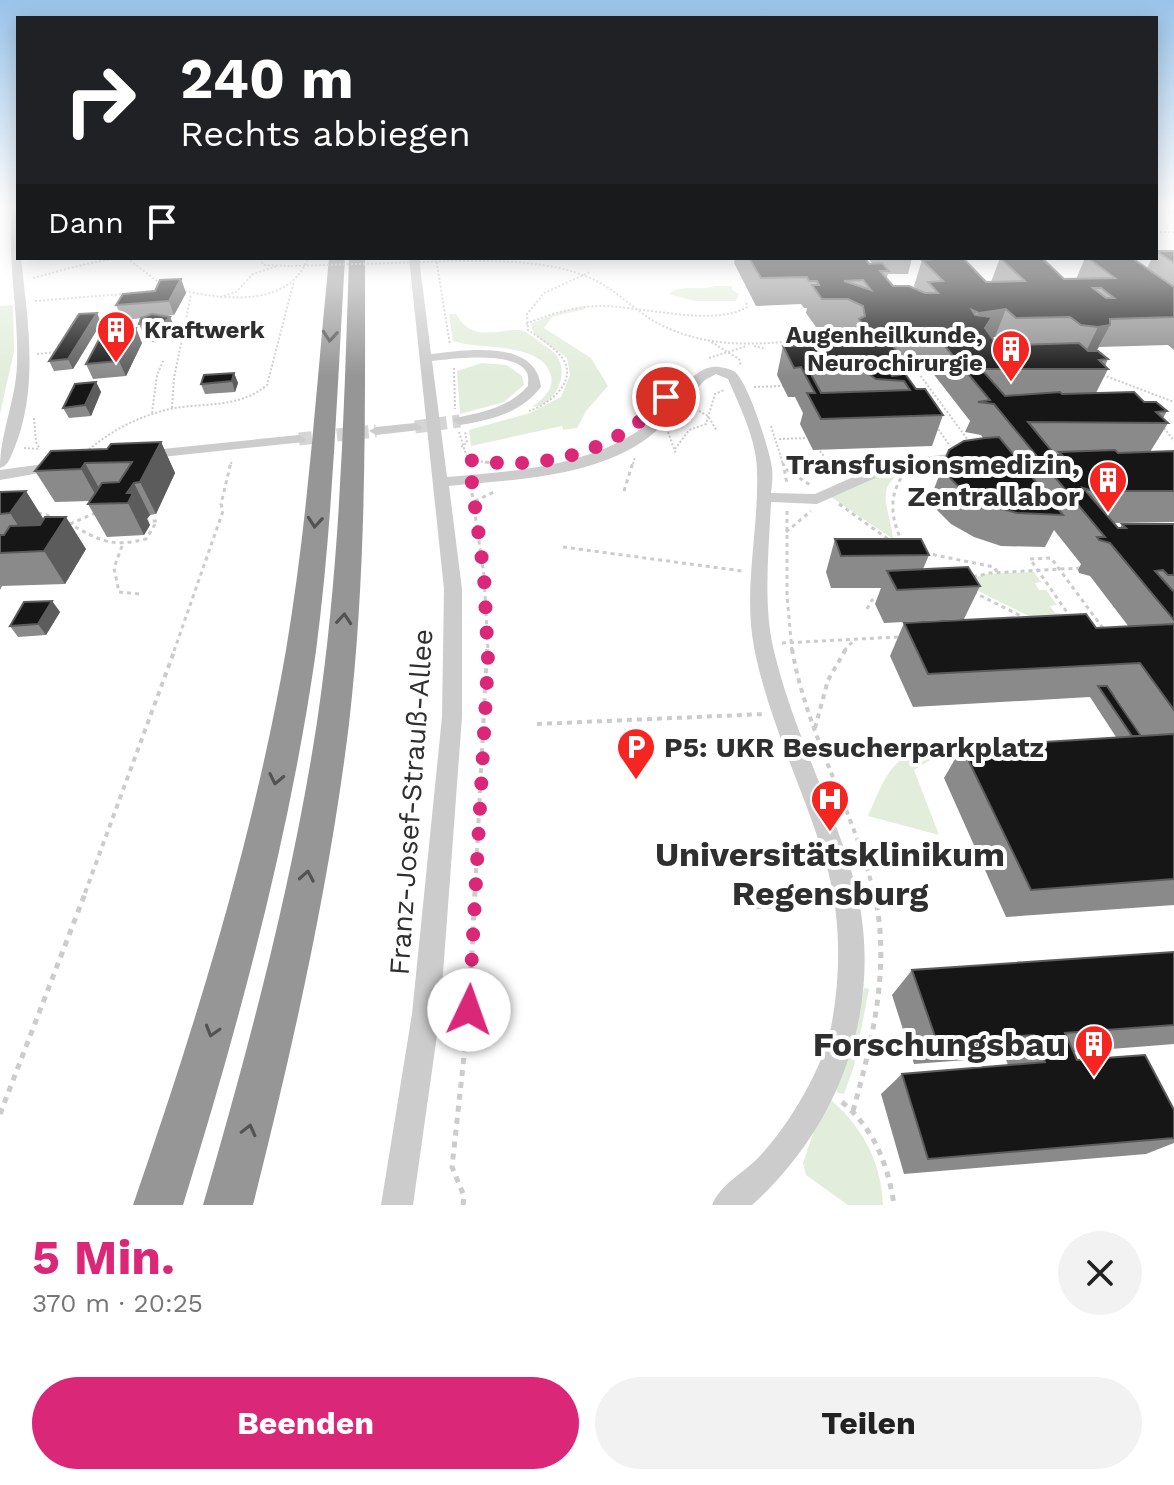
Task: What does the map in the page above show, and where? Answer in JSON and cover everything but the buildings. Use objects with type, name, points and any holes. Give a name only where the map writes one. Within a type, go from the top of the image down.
[{"type":"highway","points":[[158,1205],[218,1010],[266,826],[287,727],[301,649],[310,570],[337,263]]},
{"type":"highway","points":[[228,1205],[286,982],[333,722],[349,566],[357,263]]},
{"type":"street","points":[[16,263],[25,354],[22,398],[14,431],[0,462],[77,462]]},
{"type":"street","name":"Franz-Josef-Strauß-Allee","points":[[397,1205],[426,1014],[452,717],[453,589],[443,482],[415,263]]},
{"type":"street","points":[[427,358],[452,355],[507,357],[525,363],[536,379],[527,397],[516,405],[460,424]]},
{"type":"street","points":[[443,482],[533,474],[602,456],[642,435],[700,377],[714,370],[729,373],[749,384],[762,453],[764,497],[759,573],[763,644],[781,713],[840,872],[853,954],[850,997],[837,1056],[822,1088],[805,1119],[770,1168],[728,1205]]},
{"type":"street","points":[[376,431],[415,427]]},
{"type":"street","points":[[121,458],[299,439]]},
{"type":"street","points":[[764,497],[827,497],[892,465],[949,458]]},
{"type":"street","points":[[0,475],[77,462]]},
{"type":"path","points":[[18,281],[85,263]]},
{"type":"path","points":[[134,263],[161,284]]},
{"type":"path","points":[[262,263],[278,266],[382,263]]},
{"type":"path","points":[[182,290],[215,298],[268,293],[302,275],[306,263]]},
{"type":"path","points":[[437,263],[452,355],[461,447],[469,460],[484,576],[488,660],[469,1010],[452,1167],[464,1196],[463,1205]]},
{"type":"path","points":[[526,263],[582,275],[604,285],[661,325],[708,340],[766,349]]},
{"type":"path","points":[[215,298],[236,292],[253,274],[278,266]]},
{"type":"path","points":[[522,413],[554,400],[563,390],[566,380],[561,355],[536,338],[526,324],[527,314],[537,298],[590,272]]},
{"type":"path","points":[[77,462],[112,431],[151,415],[172,408],[239,400],[261,392],[267,385],[294,281]]},
{"type":"path","points":[[21,303],[166,290]]},
{"type":"path","points":[[172,408],[174,378],[191,293]]},
{"type":"path","points":[[526,324],[576,306],[725,314],[743,310],[747,307],[746,301]]},
{"type":"path","points":[[705,360],[725,351],[810,339]]},
{"type":"path","points":[[708,340],[739,359],[749,384]]},
{"type":"path","points":[[790,341],[795,346]]},
{"type":"path","points":[[25,354],[66,351]]},
{"type":"path","points":[[151,415],[157,375],[164,359]]},
{"type":"path","points":[[911,363],[974,448]]},
{"type":"path","points":[[1101,375],[1174,402]]},
{"type":"path","points":[[675,449],[689,430],[706,424],[715,394],[720,390],[749,384],[783,386]]},
{"type":"path","points":[[1154,395],[1156,405]]},
{"type":"path","points":[[679,401],[710,418],[717,431]]},
{"type":"path","points":[[662,418],[676,454]]},
{"type":"path","points":[[1161,423],[1174,441]]},
{"type":"path","points":[[771,425],[786,469],[788,499],[784,586],[789,642],[814,732],[866,855],[876,898],[881,960],[878,1003],[853,1111]]},
{"type":"path","points":[[936,425],[958,457],[949,458]]},
{"type":"path","points":[[961,430],[975,430]]},
{"type":"path","points":[[624,491],[642,435]]},
{"type":"path","points":[[777,439],[807,438]]},
{"type":"path","points":[[0,1114],[136,761],[220,523],[221,504],[237,445]]},
{"type":"path","points":[[820,451],[830,468],[850,484]]},
{"type":"path","points":[[469,460],[500,465]]},
{"type":"path","points":[[786,469],[890,541]]},
{"type":"path","points":[[903,476],[894,488],[891,513],[905,549]]},
{"type":"path","points":[[786,532],[827,497]]},
{"type":"path","points":[[60,531],[103,509]]},
{"type":"path","points":[[28,512],[42,513],[105,543],[122,546],[146,539],[157,521],[146,521]]},
{"type":"path","points":[[122,546],[114,568],[119,592],[139,594]]},
{"type":"path","points":[[563,547],[759,573]]},
{"type":"path","points":[[920,552],[994,567],[998,572]]},
{"type":"path","points":[[1078,628],[1030,559],[1051,558],[1110,638]]},
{"type":"path","points":[[967,580],[998,572],[1082,569]]},
{"type":"path","points":[[971,591],[1034,623]]},
{"type":"path","points":[[867,609],[872,600],[887,599]]},
{"type":"path","points":[[1090,627],[1102,627]]},
{"type":"path","points":[[763,644],[900,637]]},
{"type":"path","points":[[814,732],[825,682],[843,650],[855,639]]},
{"type":"path","points":[[537,724],[781,713]]},
{"type":"path","points":[[755,907],[876,898]]},
{"type":"path","points":[[822,1088],[853,1111],[883,1158],[894,1205]]},
{"type":"green space","points":[[732,286],[732,290],[739,294],[736,301],[694,301],[669,294],[680,289]]},
{"type":"green space","points":[[13,305],[14,351],[0,414],[0,306]]},
{"type":"green space","points":[[584,306],[585,309],[552,317],[544,328],[591,358],[608,386],[586,411],[577,428],[563,430],[562,426],[471,446],[469,430],[530,413],[561,397],[570,375],[567,358],[540,339],[531,324]]},
{"type":"green space","points":[[449,314],[456,314],[469,329],[477,332],[519,330],[535,338],[558,357],[562,375],[555,393],[541,405],[532,407],[551,386],[546,365],[523,352],[453,341]]},
{"type":"green space","points":[[482,363],[507,365],[522,376],[524,385],[504,402],[460,414],[457,371]]},
{"type":"green space","points":[[915,464],[901,472],[887,488],[893,539],[831,497],[874,473]]},
{"type":"green space","points":[[1034,572],[1041,582],[1035,583],[1039,590],[1046,590],[1057,605],[1050,606],[1055,613],[1063,614],[1070,624],[1043,623],[964,584],[983,574]]},
{"type":"green space","points":[[936,746],[935,757],[914,770],[939,835],[868,816],[891,770],[908,755]]},
{"type":"green space","points":[[864,988],[869,989],[854,1066],[844,1094],[838,1093],[836,1089],[851,1049]]},
{"type":"green space","points":[[826,1096],[849,1119],[867,1144],[878,1173],[883,1205],[848,1205],[806,1175],[803,1163]]},
{"type":"tunnel","points":[[415,427],[460,421]]},
{"type":"tunnel","points":[[299,439],[376,431]]},
{"type":"place","name":"Kraftwerk","points":[[116,364]]},
{"type":"place","name":"Augenheilkunde, Neurochirurgie","points":[[1011,383]]},
{"type":"place","name":"Transfusionsmedizin, Zentrallabor","points":[[1108,514]]},
{"type":"place","name":"P5: UKR Besucherparkplatz","points":[[636,781]]},
{"type":"place","name":"Universitätsklinikum Regensburg","points":[[830,833]]},
{"type":"place","name":"Forschungsbau","points":[[1094,1078]]},
{"type":"route","points":[[469,1010],[488,660],[484,576],[469,460],[500,465],[537,463],[577,455],[625,434],[650,415],[666,397]]}]
